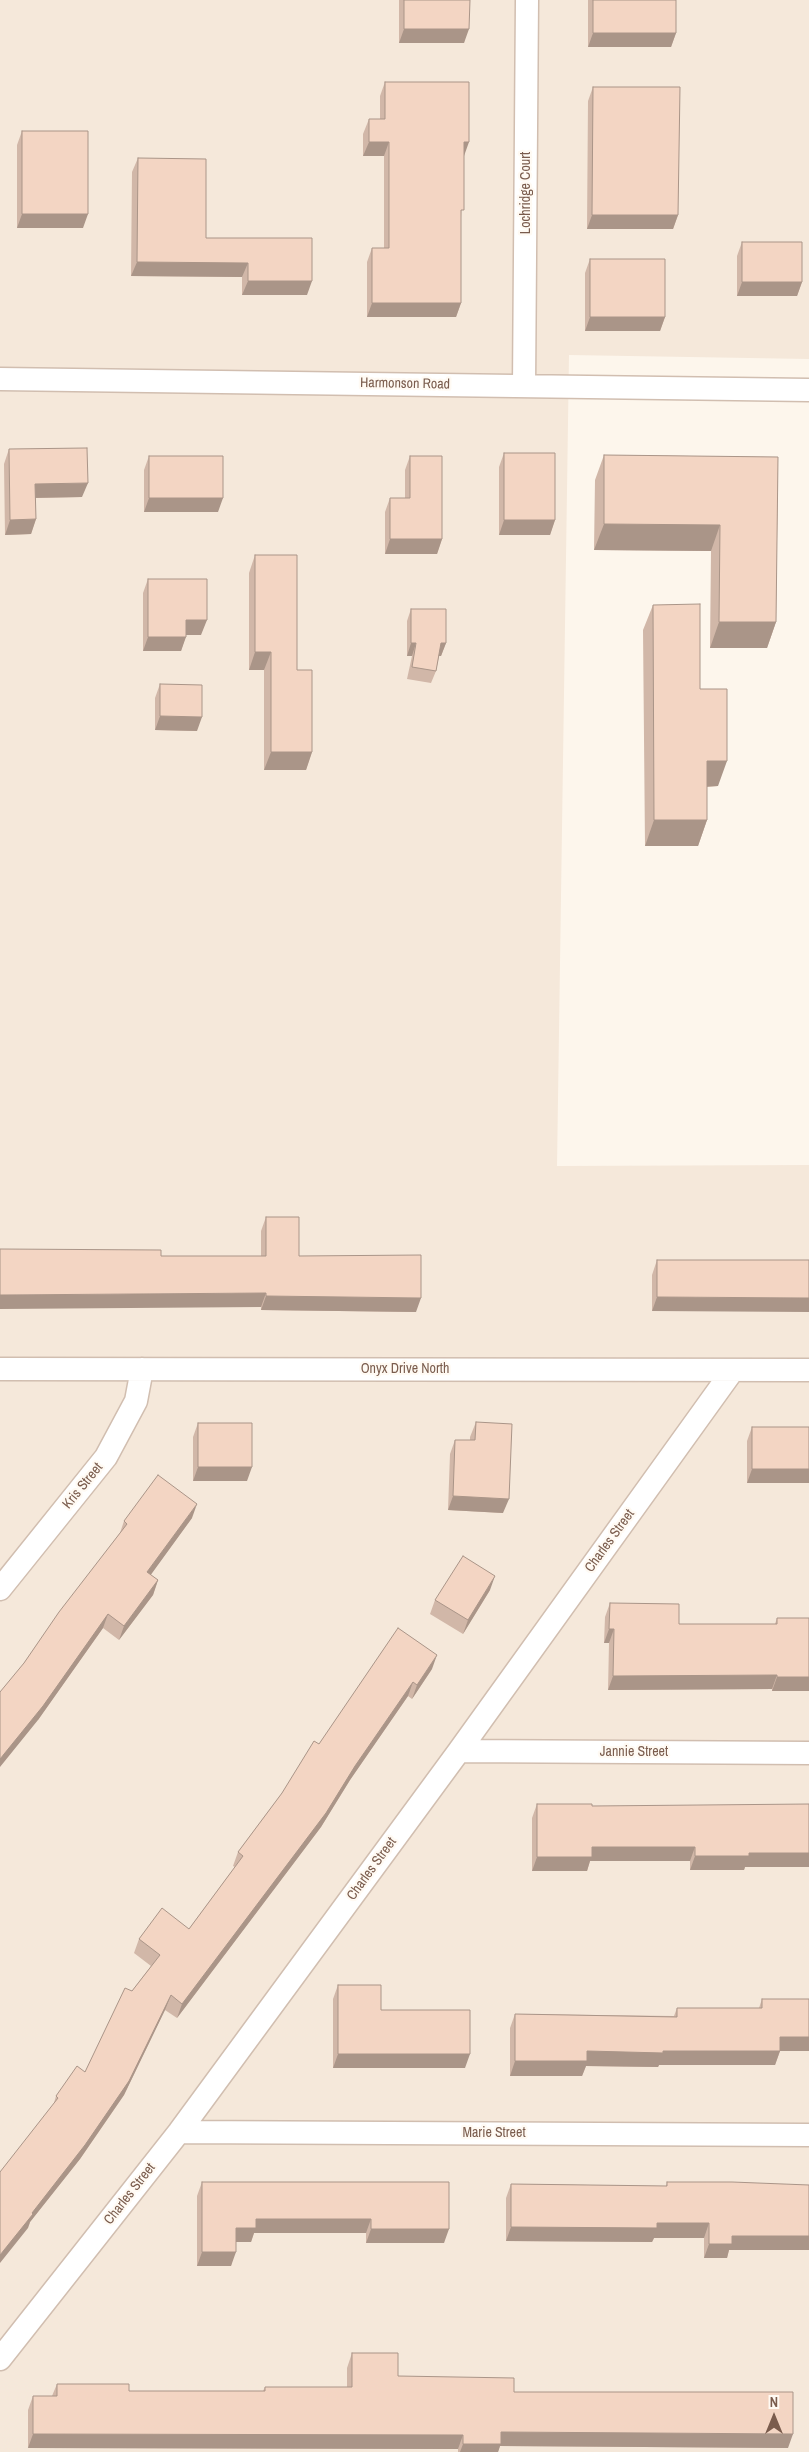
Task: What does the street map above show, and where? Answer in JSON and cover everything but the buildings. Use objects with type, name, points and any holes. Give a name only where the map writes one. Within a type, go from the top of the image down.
[{"type":"street","name":"Lochridge Court","points":[[524,386],[527,0]]},
{"type":"street","name":"Harmonson Road","points":[[0,379],[809,390]]},
{"type":"street","name":"Onyx Drive North","points":[[0,1369],[809,1370]]},
{"type":"street","name":"Kris Street","points":[[0,1589],[106,1457],[136,1401],[142,1369]]},
{"type":"street","name":"Charles Street","points":[[0,2359],[179,2132],[459,1751],[733,1370]]},
{"type":"street","name":"Jannie Street","points":[[459,1751],[809,1753]]},
{"type":"street","name":"Marie Street","points":[[179,2132],[809,2135]]},
{"type":"shaded area","points":[[0,0],[809,0],[809,359],[569,355],[557,1166],[809,1165],[809,2452],[0,2452]]}]
